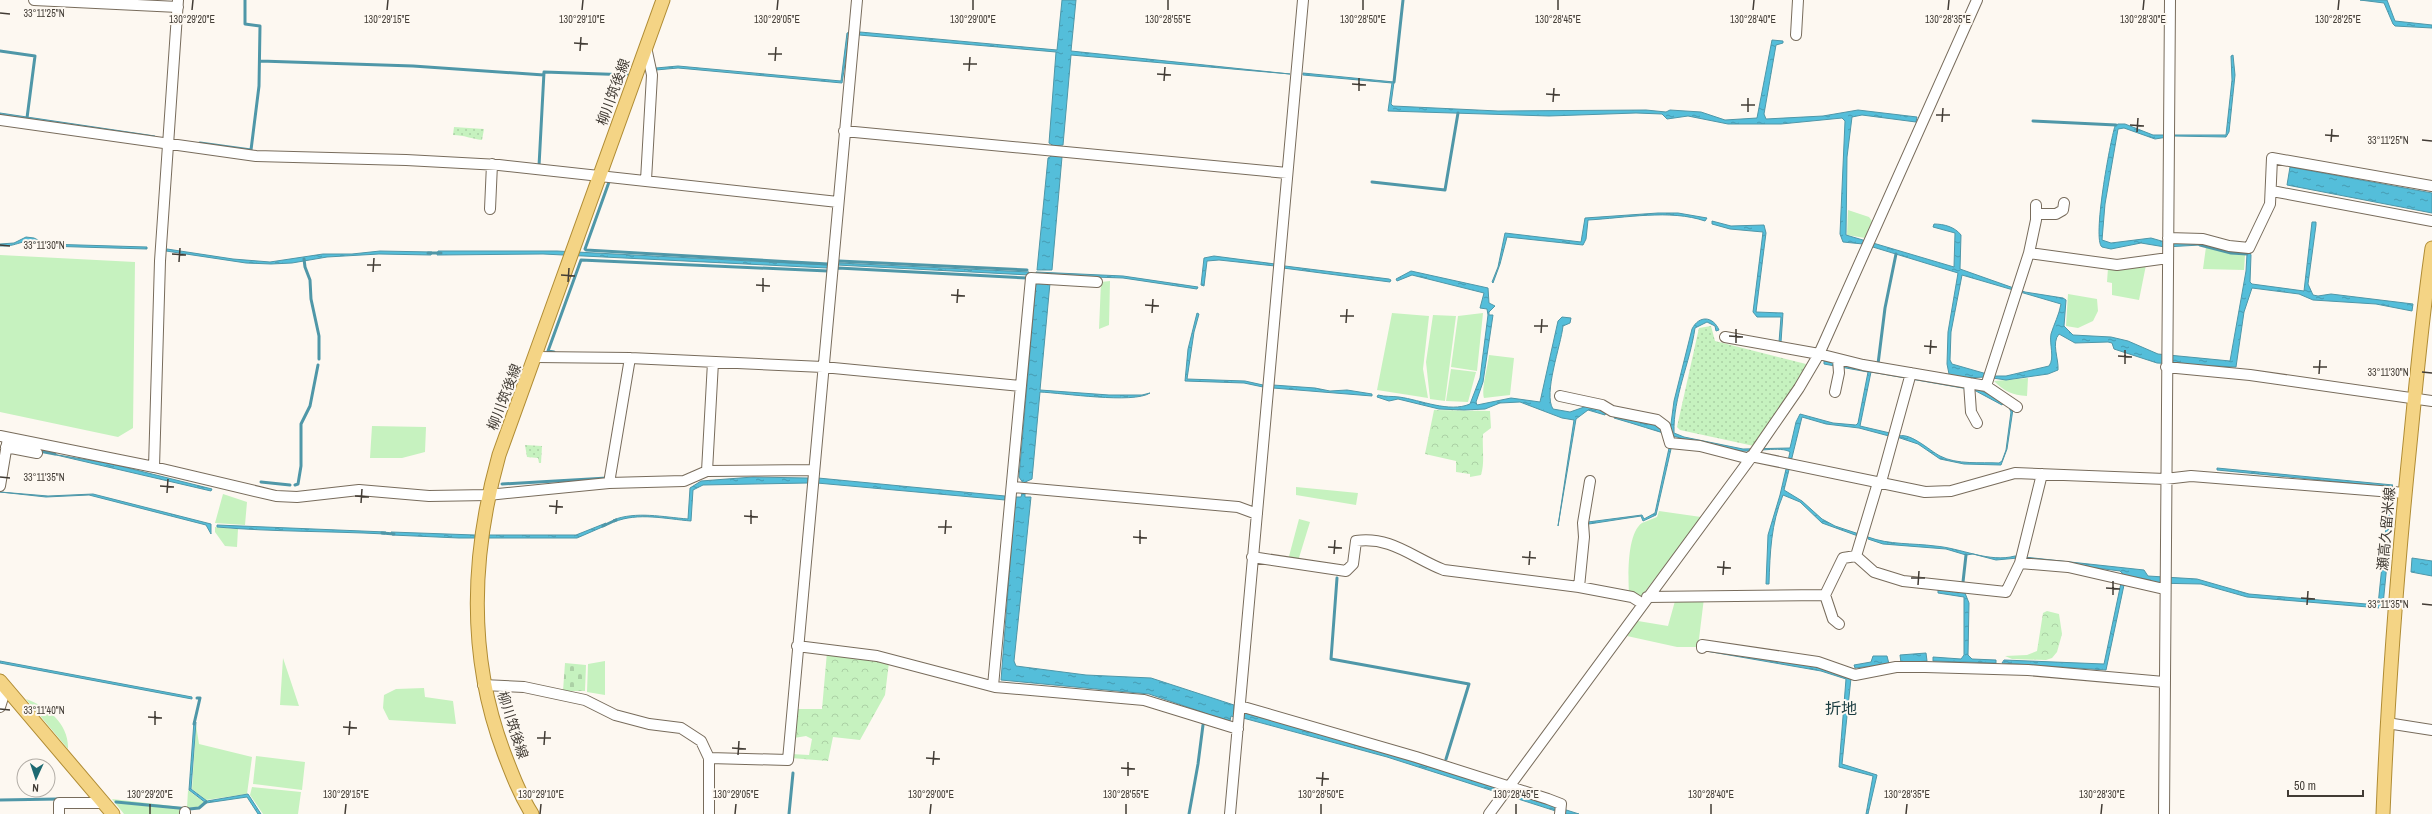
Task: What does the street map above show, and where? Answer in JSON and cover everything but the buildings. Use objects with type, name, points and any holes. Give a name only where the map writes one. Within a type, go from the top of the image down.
[{"type":"main road","name":"柳川筑後線","points":[[532,814],[511,772],[497,734],[483,685],[476,613],[481,540],[488,495],[500,455],[663,0]]},
{"type":"main road","name":"瀬高久留米線","points":[[2383,814],[2387,722],[2405,493],[2423,312],[2432,248]]},
{"type":"main road","points":[[3,684],[114,814]]},
{"type":"street","points":[[34,0],[178,4],[160,261],[154,468]]},
{"type":"street","points":[[709,758],[788,760],[856,0]]},
{"type":"street","points":[[1230,814],[1303,0]]},
{"type":"street","points":[[1796,35],[1798,0]]},
{"type":"street","points":[[1489,814],[1645,600],[1751,458],[1799,388],[1819,354],[1977,0]]},
{"type":"street","points":[[2164,814],[2164,589],[2165,479],[2168,428],[2166,367],[2170,0]]},
{"type":"street","points":[[646,47],[652,75],[646,180]]},
{"type":"street","points":[[0,120],[167,145],[256,156],[492,164],[838,202]]},
{"type":"street","points":[[844,131],[1288,173]]},
{"type":"street","points":[[2168,238],[2203,239],[2229,246],[2248,248],[2270,204],[2272,190],[2272,158],[2432,186]]},
{"type":"street","points":[[490,209],[492,164]]},
{"type":"street","points":[[2272,190],[2432,221]]},
{"type":"street","points":[[1986,386],[2029,252],[2036,210],[2056,214],[2063,210],[2064,203]]},
{"type":"street","points":[[2029,252],[2117,265],[2168,258]]},
{"type":"street","points":[[993,686],[1010,495],[1013,487],[1031,278],[1097,282]]},
{"type":"street","points":[[1726,336],[1911,374],[1986,386],[2017,407]]},
{"type":"street","points":[[536,357],[630,358],[822,367],[1021,386]]},
{"type":"street","points":[[609,483],[630,358]]},
{"type":"street","points":[[1835,392],[1839,373],[1838,359]]},
{"type":"street","points":[[707,471],[713,362]]},
{"type":"street","points":[[2166,367],[2250,375],[2432,401]]},
{"type":"street","points":[[1856,556],[1877,486],[1880,482],[1911,374]]},
{"type":"street","points":[[1969,383],[1971,412],[1977,423]]},
{"type":"street","points":[[1560,396],[1602,405],[1612,411],[1657,420],[1665,426],[1670,443],[1700,446],[1751,458],[1880,482],[1924,492],[1951,491],[2015,473],[2165,479],[2191,476],[2405,493]]},
{"type":"street","points":[[5,440],[154,468],[276,496],[297,497],[359,490],[429,496],[488,495],[609,483],[684,481],[707,471],[813,470]]},
{"type":"street","points":[[5,440],[37,453]]},
{"type":"street","points":[[0,486],[5,440]]},
{"type":"street","points":[[1856,556],[1874,572],[1903,581],[2006,592],[2020,563],[2042,474]]},
{"type":"street","points":[[1580,587],[1584,537],[1583,523],[1593,493],[1590,481]]},
{"type":"street","points":[[1013,487],[1238,507],[1257,514]]},
{"type":"street","points":[[1252,557],[1346,571],[1353,564],[1356,541],[1368,540],[1395,545],[1424,562],[1444,570],[1580,587],[1645,600],[1826,595]]},
{"type":"street","points":[[1839,624],[1833,619],[1826,595],[1843,558],[1856,556]]},
{"type":"street","points":[[2020,563],[2068,567],[2164,589]]},
{"type":"street","points":[[1702,648],[1702,645],[1818,662],[1855,675],[1896,667],[1925,667],[2028,670],[2164,682]]},
{"type":"street","points":[[797,646],[877,656],[993,686],[1144,700],[1238,729]]},
{"type":"street","points":[[0,707],[3,684]]},
{"type":"street","points":[[483,685],[524,687],[585,700],[615,715],[649,724],[681,728],[701,741],[709,758],[709,814]]},
{"type":"street","points":[[1240,706],[1416,756],[1509,786],[1562,804],[1560,814]]},
{"type":"street","points":[[2387,722],[2432,730]]},
{"type":"street","points":[[59,814],[59,803],[104,803]]},
{"type":"green space","points":[[454,127],[484,129],[482,140],[453,135]]},
{"type":"green space","points":[[1848,210],[1869,217],[1872,221],[1865,238],[1847,235]]},
{"type":"green space","points":[[2206,247],[2232,254],[2245,255],[2244,270],[2203,269]]},
{"type":"green space","points":[[0,255],[135,262],[133,428],[118,437],[0,412]]},
{"type":"green space","points":[[2146,265],[2139,300],[2112,295],[2112,283],[2107,282],[2108,268]]},
{"type":"green space","points":[[1110,281],[1109,325],[1099,329],[1101,282]]},
{"type":"green space","points":[[2068,294],[2097,299],[2098,311],[2093,321],[2078,328],[2066,326]]},
{"type":"green space","points":[[1392,313],[1429,316],[1423,369],[1428,398],[1377,390]]},
{"type":"green space","points":[[1483,313],[1477,371],[1451,367],[1458,316]]},
{"type":"green space","points":[[1433,315],[1456,316],[1445,401],[1430,399],[1426,362]]},
{"type":"green space","points":[[1711,326],[1715,341],[1806,364],[1798,381],[1754,446],[1680,430],[1677,427],[1699,328]]},
{"type":"green space","points":[[1489,355],[1514,358],[1510,395],[1484,398],[1484,383]]},
{"type":"green space","points":[[1451,369],[1476,372],[1468,402],[1446,401]]},
{"type":"green space","points":[[2028,378],[2027,396],[2009,392],[1994,381]]},
{"type":"green space","points":[[1434,410],[1490,411],[1491,428],[1483,434],[1483,460],[1481,475],[1470,477],[1470,474],[1456,472],[1456,461],[1425,454]]},
{"type":"green space","points":[[372,426],[426,427],[425,452],[402,458],[370,458]]},
{"type":"green space","points":[[525,445],[542,446],[541,463],[539,463],[538,458],[527,457]]},
{"type":"green space","points":[[1296,487],[1358,493],[1356,505],[1296,495]]},
{"type":"green space","points":[[223,494],[247,502],[245,525],[215,523]]},
{"type":"green space","points":[[1659,511],[1701,517],[1641,597],[1629,593],[1628,576],[1631,545],[1637,528],[1642,523],[1657,517]]},
{"type":"green space","points":[[1299,519],[1310,522],[1298,561],[1288,560]]},
{"type":"green space","points":[[215,527],[238,529],[237,547],[225,546],[215,532]]},
{"type":"green space","points":[[1704,598],[1698,647],[1677,647],[1627,636],[1638,621],[1668,626],[1675,601]]},
{"type":"green space","points":[[2047,611],[2059,614],[2062,634],[2057,652],[2052,658],[2046,660],[2012,659],[2005,656],[2027,655],[2037,651],[2043,613]]},
{"type":"green space","points":[[827,652],[889,662],[885,695],[860,740],[833,737],[828,761],[791,758],[791,754],[809,755],[812,739],[806,736],[794,738],[796,709],[822,709]]},
{"type":"green space","points":[[283,658],[299,706],[280,705]]},
{"type":"green space","points":[[605,661],[605,695],[587,692],[588,664]]},
{"type":"green space","points":[[565,663],[586,665],[585,691],[563,691]]},
{"type":"green space","points":[[424,688],[425,697],[453,701],[456,724],[389,720],[383,708],[384,695],[396,689]]},
{"type":"green space","points":[[26,699],[42,707],[56,718],[65,732],[68,749]]},
{"type":"green space","points":[[196,725],[199,744],[252,757],[247,794],[206,800],[192,789]]},
{"type":"green space","points":[[256,756],[305,762],[302,790],[253,784]]},
{"type":"green space","points":[[252,787],[301,792],[298,814],[263,814],[250,795]]},
{"type":"green space","points":[[188,790],[204,802],[198,807],[187,808]]},
{"type":"green space","points":[[112,799],[181,807],[180,814],[124,814]]},
{"type":"water","points":[[1062,0],[1076,0],[1071,51],[1290,74],[1071,55],[1063,145],[1054,146],[1049,143],[1056,52],[859,35],[860,32],[1057,50]]},
{"type":"water","points":[[2360,0],[2387,0],[2395,21],[2432,25],[2432,28],[2395,26],[2384,3]]},
{"type":"water","points":[[850,32],[842,83],[678,68],[656,70],[656,68],[678,66],[841,81],[847,33]]},
{"type":"water","points":[[1772,40],[1783,41],[1783,43],[1776,45],[1764,114],[1766,119],[1823,116],[1858,110],[1917,117],[1916,122],[1862,115],[1852,117],[1847,157],[1846,235],[1954,267],[1955,233],[1933,227],[1934,224],[1938,224],[1952,228],[1961,235],[1960,269],[2025,292],[2063,298],[2066,300],[2064,326],[2073,335],[2111,337],[2128,341],[2158,354],[2230,361],[2246,271],[2247,254],[2250,253],[2251,255],[2250,282],[2252,284],[2304,291],[2312,222],[2316,222],[2316,225],[2308,284],[2313,295],[2318,296],[2331,294],[2413,304],[2412,311],[2376,304],[2313,300],[2299,294],[2252,288],[2244,312],[2236,367],[2157,363],[2114,349],[2112,343],[2075,343],[2059,334],[2055,346],[2058,370],[2048,374],[2006,380],[1986,377],[1964,378],[1978,389],[2004,402],[2002,405],[1974,390],[1871,372],[1860,426],[1890,433],[1889,436],[1859,428],[1826,424],[1802,417],[1784,490],[1802,501],[1822,519],[1835,526],[1859,534],[1858,536],[1822,523],[1800,502],[1783,495],[1774,527],[1769,584],[1766,584],[1768,535],[1780,495],[1790,452],[1781,449],[1741,451],[1725,449],[1693,442],[1614,418],[1615,415],[1655,424],[1670,431],[1674,401],[1692,329],[1698,321],[1702,319],[1710,320],[1719,330],[1716,331],[1715,326],[1707,322],[1695,328],[1674,420],[1674,433],[1684,437],[1743,449],[1790,448],[1796,422],[1800,414],[1833,423],[1856,425],[1858,423],[1868,372],[1824,364],[1824,361],[1948,383],[1948,332],[1958,273],[1863,244],[1843,242],[1840,234],[1845,121],[1842,118],[1781,124],[1728,124],[1688,116],[1667,119],[1662,114],[1636,113],[1549,116],[1388,111],[1392,83],[1303,75],[1303,73],[1394,82],[1391,104],[1393,106],[1498,111],[1646,110],[1666,112],[1670,110],[1701,112],[1725,120],[1757,118]],"holes":[[[1962,275],[2061,304],[2051,334],[2052,359],[2049,366],[2006,376],[1994,376],[1952,364],[1950,360],[1951,332]]]},
{"type":"water","points":[[2233,55],[2235,75],[2229,132],[2226,137],[2174,136],[2155,139],[2124,128],[2118,129],[2105,204],[2102,240],[2111,243],[2151,238],[2172,244],[2184,242],[2200,245],[2165,247],[2141,243],[2111,249],[2102,247],[2099,240],[2100,210],[2109,151],[2115,126],[2118,124],[2125,124],[2153,135],[2226,135],[2232,80],[2231,56]]},
{"type":"water","points":[[0,113],[155,136],[155,138],[0,115]]},
{"type":"water","points":[[1053,155],[1062,157],[1052,270],[1037,270],[1048,158]]},
{"type":"water","points":[[2290,167],[2432,193],[2432,213],[2287,185]]},
{"type":"water","points":[[1678,213],[1707,218],[1705,221],[1691,217],[1647,215],[1588,220],[1586,239],[1583,245],[1507,237],[1500,264],[1493,283],[1492,282],[1498,267],[1505,233],[1581,242],[1585,218]]},
{"type":"water","points":[[1712,221],[1731,226],[1764,225],[1766,233],[1756,312],[1783,313],[1781,342],[1779,342],[1781,317],[1757,317],[1753,312],[1763,232],[1730,229],[1712,224]]},
{"type":"water","points":[[26,237],[34,238],[46,244],[147,247],[147,249],[45,246],[26,241],[13,245],[0,246],[0,244],[14,243]]},
{"type":"water","points":[[167,249],[233,259],[270,262],[323,254],[352,254],[380,251],[432,252],[431,255],[379,254],[327,257],[292,263],[271,264],[246,263],[166,251]]},
{"type":"water","points":[[438,251],[557,251],[828,265],[839,263],[1029,272],[1029,275],[837,265],[827,268],[543,254],[437,255]]},
{"type":"water","points":[[1214,256],[1275,264],[1275,266],[1219,260],[1207,261],[1204,286],[1201,285],[1204,258]]},
{"type":"water","points":[[1285,266],[1391,280],[1390,282],[1283,268]]},
{"type":"water","points":[[1411,271],[1488,288],[1489,303],[1495,306],[1489,312],[1489,315],[1493,315],[1483,382],[1476,402],[1477,405],[1511,398],[1540,402],[1558,321],[1562,317],[1571,318],[1570,323],[1563,326],[1551,381],[1550,402],[1553,409],[1570,412],[1587,406],[1607,411],[1605,415],[1588,410],[1576,419],[1558,526],[1574,420],[1562,418],[1520,402],[1500,403],[1485,409],[1464,410],[1439,409],[1398,399],[1389,401],[1377,397],[1378,395],[1396,397],[1444,407],[1462,406],[1470,404],[1480,378],[1488,315],[1487,309],[1480,308],[1484,293],[1412,275],[1397,281],[1396,279]]},
{"type":"water","points":[[1036,272],[1123,276],[1198,287],[1197,289],[1123,278],[1036,275]]},
{"type":"water","points":[[1036,282],[1050,283],[1040,390],[1109,395],[1142,395],[1150,393],[1141,396],[1129,398],[1114,398],[1040,392],[1032,479],[1023,483],[1019,477]]},
{"type":"water","points":[[1197,313],[1199,314],[1194,332],[1187,379],[1245,381],[1263,385],[1263,387],[1244,383],[1185,381],[1188,349]]},
{"type":"water","points":[[1273,385],[1315,388],[1330,391],[1347,390],[1372,394],[1372,396],[1273,388]]},
{"type":"water","points":[[2008,405],[2013,409],[2007,449],[2001,465],[1964,464],[1940,459],[1918,444],[1897,437],[1907,436],[1940,456],[1954,461],[1999,463],[2002,461],[2006,450],[2011,412]]},
{"type":"water","points":[[1669,448],[1671,449],[1656,515],[1643,521],[1641,516],[1589,524],[1588,522],[1642,515],[1644,519],[1655,513]]},
{"type":"water","points":[[52,454],[112,464],[212,489],[211,491]]},
{"type":"water","points":[[2217,468],[2393,485],[2391,487],[2217,470]]},
{"type":"water","points":[[753,477],[808,478],[808,483],[703,485],[693,490],[691,521],[642,517],[633,517],[614,522],[613,520],[622,517],[640,515],[688,519],[690,488],[701,481]]},
{"type":"water","points":[[818,478],[1005,496],[1005,500],[817,483]]},
{"type":"water","points":[[0,492],[48,496],[93,494],[211,524],[211,534],[206,525],[89,495],[46,497]]},
{"type":"water","points":[[1022,493],[1025,494],[1025,497],[1031,497],[1014,661],[1016,666],[1086,675],[1151,678],[1234,705],[1234,717],[1231,716],[1230,721],[1207,714],[1206,716],[1205,713],[1149,694],[1001,680],[1015,497],[1021,497]]},
{"type":"water","points":[[2392,496],[2383,605],[2380,608],[2247,597],[2201,584],[2151,583],[2151,580],[2125,576],[2120,571],[2018,558],[1996,560],[1973,554],[1966,555],[1946,549],[1883,544],[1868,539],[1868,537],[1893,543],[1945,547],[1995,558],[2015,556],[2144,570],[2148,576],[2197,579],[2249,594],[2378,605],[2389,497]]},
{"type":"water","points":[[606,523],[607,525],[577,538],[459,538],[392,535],[391,532],[475,535],[576,535]]},
{"type":"water","points":[[217,525],[386,532],[385,534],[259,530],[217,527]]},
{"type":"water","points":[[2412,558],[2432,561],[2432,576],[2411,572]]},
{"type":"water","points":[[2121,583],[2124,585],[2106,670],[2002,663],[2004,660],[2104,664]]},
{"type":"water","points":[[1938,589],[1965,593],[1969,603],[1968,655],[1972,659],[1996,660],[1996,663],[1933,661],[1933,657],[1961,659],[1964,655],[1964,597],[1938,593]]},
{"type":"water","points":[[1706,648],[1819,667],[1851,678],[1842,764],[1877,775],[1868,814],[1866,814],[1873,776],[1839,767],[1846,679],[1821,671],[1706,651]]},
{"type":"water","points":[[1926,653],[1927,661],[1901,663],[1900,655]]},
{"type":"water","points":[[1873,656],[1887,656],[1889,664],[1855,668],[1854,665],[1871,662]]},
{"type":"water","points":[[0,661],[192,697],[192,699],[0,663]]},
{"type":"water","points":[[1245,713],[1383,752],[1579,814],[1565,814],[1387,757],[1243,718]]},
{"type":"water","points":[[194,721],[196,722],[191,789],[207,801],[248,794],[261,814],[258,814],[247,797],[206,803],[189,790]]},
{"type":"waterway","points":[[200,143],[251,150],[259,86],[260,26],[245,24],[245,0]]},
{"type":"waterway","points":[[1394,82],[1403,0]]},
{"type":"waterway","points":[[0,51],[35,56],[27,118]]},
{"type":"waterway","points":[[260,61],[413,66],[544,75]]},
{"type":"waterway","points":[[539,166],[544,72],[632,75]]},
{"type":"waterway","points":[[1372,182],[1445,190],[1458,113]]},
{"type":"waterway","points":[[2033,121],[2116,125]]},
{"type":"waterway","points":[[609,182],[585,249],[586,250],[828,264],[839,261],[1027,270]]},
{"type":"waterway","points":[[2200,245],[2231,253],[2247,254]]},
{"type":"waterway","points":[[428,253],[441,253]]},
{"type":"waterway","points":[[1878,364],[1885,308],[1896,254]]},
{"type":"waterway","points":[[304,259],[305,267],[310,280],[311,299],[319,336],[319,359]]},
{"type":"waterway","points":[[554,352],[548,351],[581,260],[828,271],[838,268],[1027,278]]},
{"type":"waterway","points":[[295,485],[298,484],[301,466],[301,424],[310,406],[318,365]]},
{"type":"waterway","points":[[39,451],[55,454]]},
{"type":"waterway","points":[[502,484],[607,478]]},
{"type":"waterway","points":[[261,482],[290,485]]},
{"type":"waterway","points":[[603,526],[616,520]]},
{"type":"waterway","points":[[382,533],[394,534]]},
{"type":"waterway","points":[[1963,582],[1966,555]]},
{"type":"waterway","points":[[1337,578],[1331,659],[1469,684],[1446,759]]},
{"type":"waterway","points":[[194,724],[200,698],[197,698]]},
{"type":"waterway","points":[[1189,814],[1203,725]]},
{"type":"waterway","points":[[789,814],[793,773]]},
{"type":"waterway","points":[[0,800],[58,799]]},
{"type":"waterway","points":[[116,802],[189,809],[199,808],[206,802]]},
{"type":"district","name":"折地","points":[[1841,708]]}]
